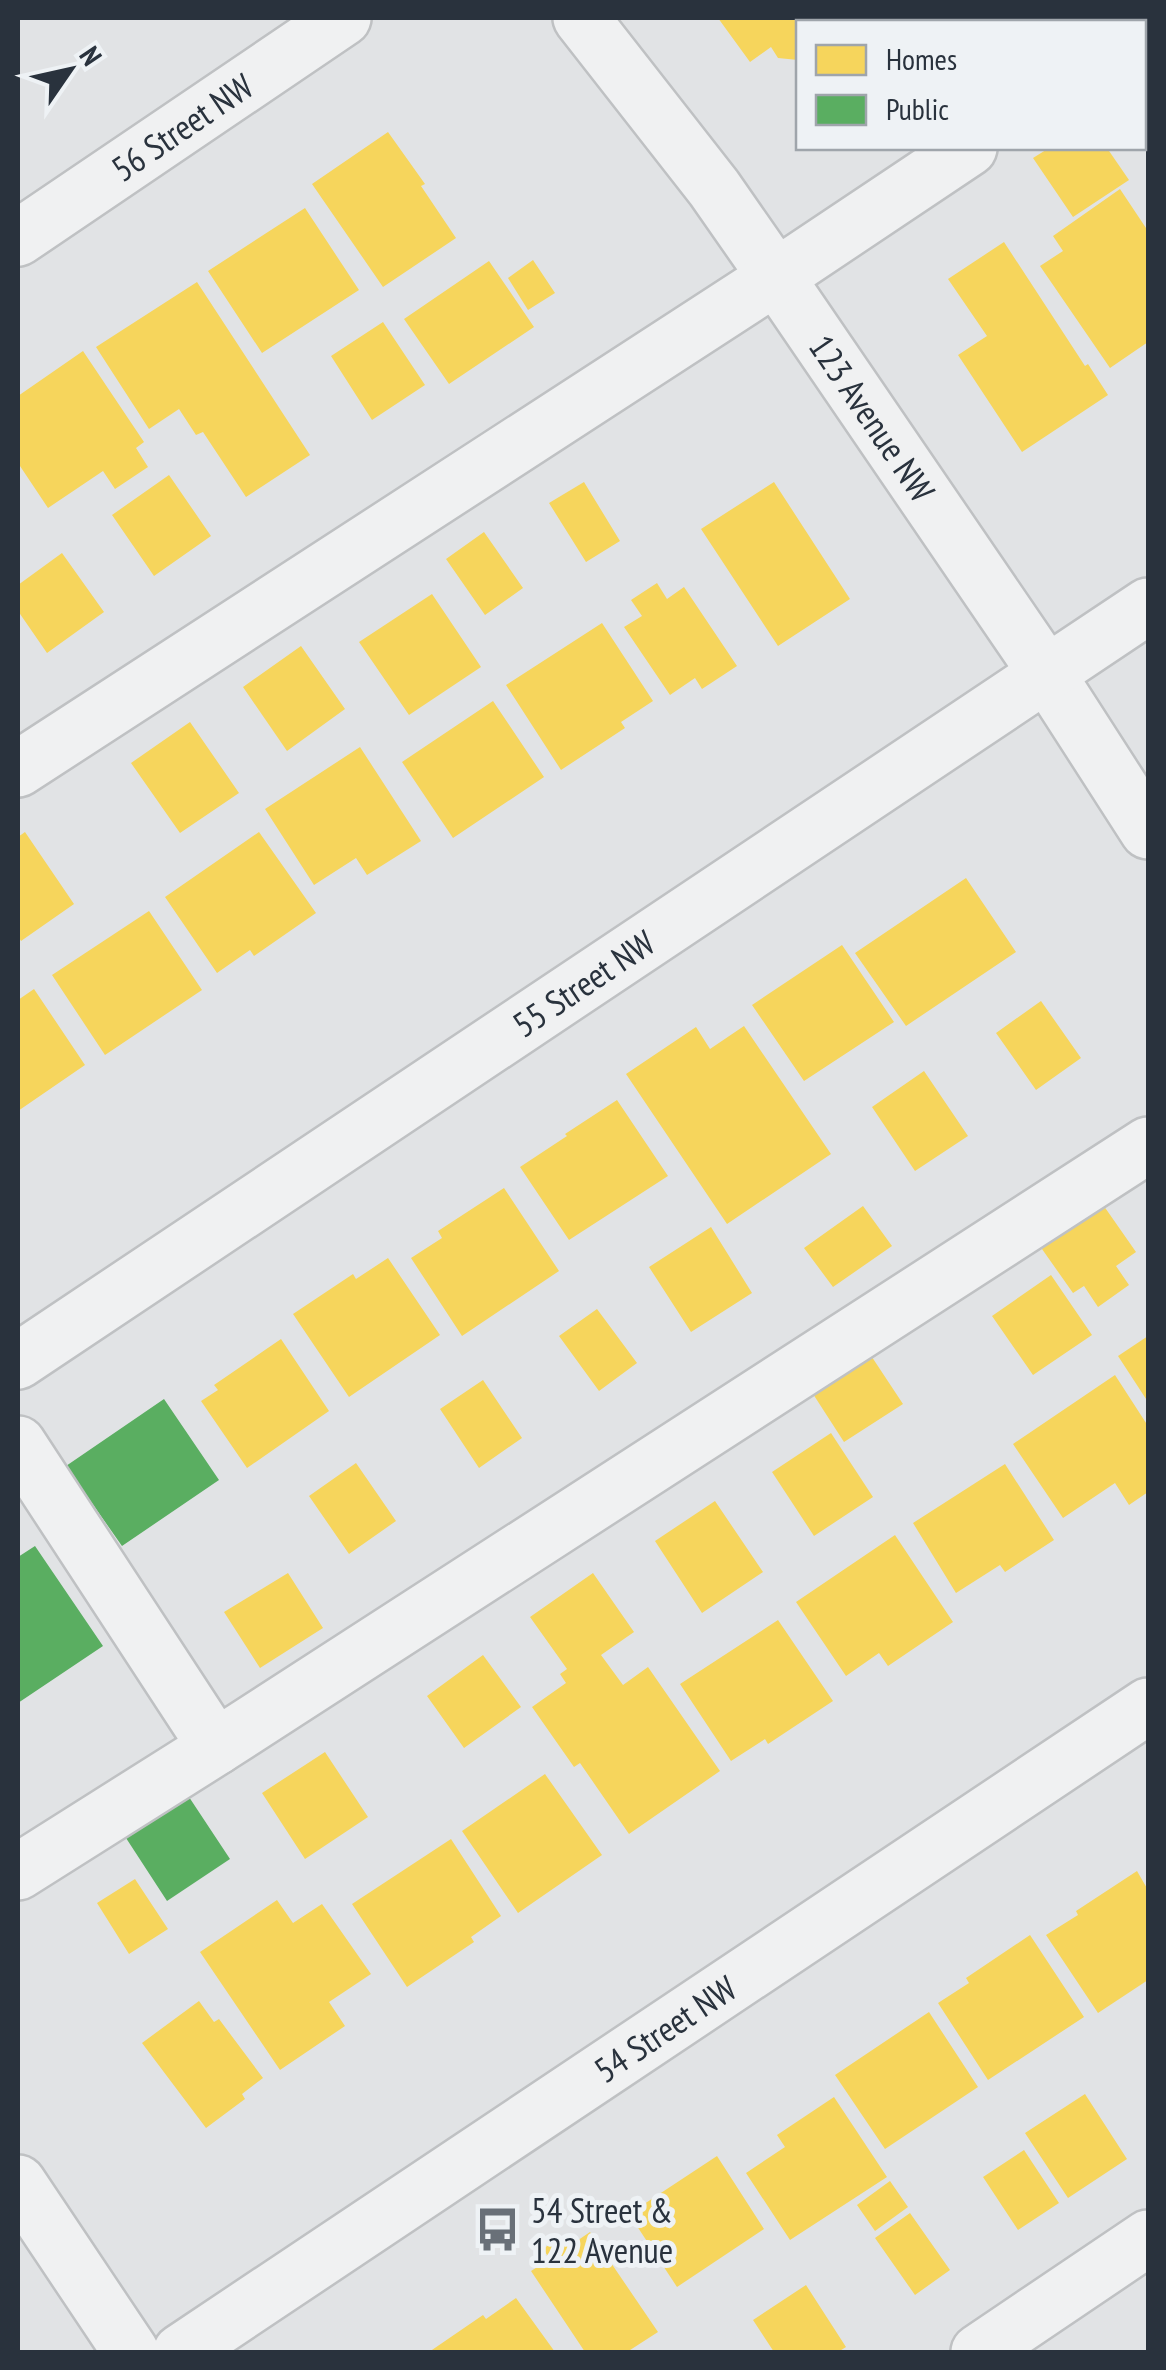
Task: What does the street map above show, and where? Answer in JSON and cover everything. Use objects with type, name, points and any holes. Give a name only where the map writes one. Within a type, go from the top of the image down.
[{"type":"street","name":"56 Street NW","points":[[18,238],[343,18]]},
{"type":"street","name":"123 Avenue NW","points":[[582,18],[714,188],[776,276],[1047,674],[1148,831]]},
{"type":"street","points":[[18,769],[966,150]]},
{"type":"street","name":"55 Street NW","points":[[18,1361],[1148,606]]},
{"type":"street","points":[[18,1872],[1148,1146]]},
{"type":"street","points":[[18,1444],[216,1747]]},
{"type":"street","name":"54 Street NW","points":[[181,2352],[1148,1706]]},
{"type":"street","points":[[18,2183],[131,2352]]},
{"type":"street","points":[[979,2352],[1148,2238]]},
{"type":"building: Homes","points":[[718,18],[820,20],[796,20],[796,60],[778,58],[771,47],[750,62]]},
{"type":"building: Homes","points":[[388,132],[425,184],[421,186],[456,238],[383,287],[312,184]]},
{"type":"building: Homes","points":[[1046,150],[1108,150],[1129,180],[1073,217],[1033,158]]},
{"type":"building: Homes","points":[[1120,189],[1148,231],[1148,342],[1110,368],[1040,266],[1063,251],[1053,236]]},
{"type":"building: Homes","points":[[305,208],[359,290],[262,353],[208,271]]},
{"type":"building: Homes","points":[[1004,242],[1108,395],[1022,452],[958,355],[987,336],[948,279]]},
{"type":"building: Homes","points":[[533,260],[555,293],[528,310],[508,278]]},
{"type":"building: Homes","points":[[489,261],[534,327],[449,384],[404,319]]},
{"type":"building: Homes","points":[[197,282],[310,455],[246,497],[203,432],[196,435],[179,409],[149,429],[96,347]]},
{"type":"building: Homes","points":[[383,322],[425,385],[372,420],[331,356]]},
{"type":"building: Homes","points":[[83,351],[144,442],[136,448],[148,467],[115,489],[103,471],[48,508],[18,463],[18,396]]},
{"type":"building: Homes","points":[[169,475],[211,536],[154,576],[112,515]]},
{"type":"building: Homes","points":[[584,482],[620,541],[586,562],[549,503]]},
{"type":"building: Homes","points":[[774,482],[850,599],[778,646],[701,529]]},
{"type":"building: Homes","points":[[484,532],[523,588],[485,615],[446,559]]},
{"type":"building: Homes","points":[[62,553],[104,612],[47,653],[18,611],[18,585]]},
{"type":"building: Homes","points":[[657,583],[667,599],[684,587],[737,666],[702,689],[695,678],[670,695],[624,627],[642,616],[631,600]]},
{"type":"building: Homes","points":[[432,594],[481,667],[409,715],[359,642]]},
{"type":"building: Homes","points":[[602,623],[653,701],[621,722],[625,728],[561,770],[506,685]]},
{"type":"building: Homes","points":[[301,646],[345,709],[287,751],[243,687]]},
{"type":"building: Homes","points":[[493,701],[544,777],[453,838],[402,762]]},
{"type":"building: Homes","points":[[190,722],[239,793],[180,833],[131,763]]},
{"type":"building: Homes","points":[[360,747],[421,841],[367,875],[356,858],[314,885],[265,809]]},
{"type":"building: Homes","points":[[25,832],[74,904],[21,941],[18,837]]},
{"type":"building: Homes","points":[[259,832],[316,913],[254,956],[250,950],[217,973],[165,897]]},
{"type":"building: Homes","points":[[966,878],[1016,952],[906,1026],[855,953]]},
{"type":"building: Homes","points":[[149,911],[202,990],[105,1055],[52,975]]},
{"type":"building: Homes","points":[[842,945],[894,1022],[804,1081],[752,1005]]},
{"type":"building: Homes","points":[[34,989],[85,1065],[18,1111],[18,1000]]},
{"type":"building: Homes","points":[[1041,1001],[1081,1058],[1036,1090],[996,1033]]},
{"type":"building: Homes","points":[[744,1026],[831,1154],[727,1224],[626,1074],[696,1027],[710,1049]]},
{"type":"building: Homes","points":[[924,1071],[968,1136],[915,1171],[872,1107]]},
{"type":"building: Homes","points":[[617,1100],[668,1176],[569,1240],[520,1167]]},
{"type":"building: Homes","points":[[504,1188],[559,1271],[462,1336],[411,1258],[442,1238],[438,1231]]},
{"type":"building: Homes","points":[[1092,1189],[1136,1252],[1116,1266],[1129,1285],[1098,1307],[1084,1286],[1073,1293],[1030,1232]]},
{"type":"building: Homes","points":[[863,1206],[892,1246],[833,1287],[804,1248]]},
{"type":"building: Homes","points":[[711,1227],[752,1293],[691,1332],[649,1267]]},
{"type":"building: Homes","points":[[388,1258],[440,1335],[349,1397],[293,1314],[353,1274],[356,1279]]},
{"type":"building: Homes","points":[[1051,1275],[1092,1335],[1033,1375],[992,1316]]},
{"type":"building: Homes","points":[[597,1309],[637,1363],[599,1391],[559,1336]]},
{"type":"building: Homes","points":[[1148,1336],[1148,1402],[1118,1356]]},
{"type":"building: Homes","points":[[281,1339],[329,1411],[247,1468],[201,1401],[218,1390],[214,1385]]},
{"type":"building: Homes","points":[[862,1342],[903,1404],[844,1442],[804,1380]]},
{"type":"building: Homes","points":[[1115,1375],[1148,1426],[1148,1492],[1129,1505],[1115,1483],[1063,1518],[1013,1444]]},
{"type":"building: Homes","points":[[483,1380],[522,1438],[479,1468],[440,1409]]},
{"type":"building: Homes","points":[[831,1433],[873,1497],[814,1536],[772,1472]]},
{"type":"building: Homes","points":[[356,1463],[396,1521],[349,1554],[309,1496]]},
{"type":"building: Homes","points":[[1005,1464],[1054,1540],[1005,1572],[1000,1565],[956,1593],[913,1523]]},
{"type":"building: Homes","points":[[715,1501],[763,1572],[702,1613],[655,1541]]},
{"type":"building: Homes","points":[[895,1535],[953,1622],[888,1666],[879,1653],[846,1676],[796,1602]]},
{"type":"building: Homes","points":[[288,1573],[323,1628],[260,1668],[224,1612]]},
{"type":"building: Homes","points":[[593,1573],[634,1632],[601,1655],[623,1685],[648,1667],[720,1771],[629,1834],[580,1763],[574,1767],[532,1707],[566,1683],[560,1674],[567,1669],[530,1617]]},
{"type":"building: Homes","points":[[778,1620],[833,1701],[768,1744],[765,1739],[731,1761],[680,1684]]},
{"type":"building: Homes","points":[[483,1655],[521,1707],[464,1748],[427,1696]]},
{"type":"building: Homes","points":[[325,1752],[368,1817],[305,1859],[262,1793]]},
{"type":"building: Homes","points":[[545,1774],[602,1855],[518,1913],[462,1831]]},
{"type":"building: Homes","points":[[451,1839],[501,1916],[471,1937],[474,1942],[407,1987],[352,1904]]},
{"type":"building: Homes","points":[[1137,1871],[1148,1890],[1148,1980],[1098,2013],[1046,1935]]},
{"type":"building: Homes","points":[[135,1879],[168,1929],[129,1954],[97,1903]]},
{"type":"building: Homes","points":[[277,1900],[293,1923],[322,1904],[371,1974],[329,2002],[345,2026],[280,2070],[200,1952]]},
{"type":"building: Homes","points":[[1030,1935],[1084,2017],[988,2080],[938,2003],[969,1983],[966,1978]]},
{"type":"building: Homes","points":[[199,2001],[214,2022],[219,2019],[263,2078],[242,2094],[245,2099],[206,2128],[142,2043]]},
{"type":"building: Homes","points":[[929,2012],[978,2087],[885,2149],[835,2075]]},
{"type":"building: Homes","points":[[1085,2094],[1127,2159],[1068,2198],[1025,2133]]},
{"type":"building: Homes","points":[[834,2097],[887,2177],[790,2240],[746,2173],[785,2147],[777,2135]]},
{"type":"building: Homes","points":[[1024,2150],[1059,2203],[1018,2230],[983,2177]]},
{"type":"building: Homes","points":[[717,2156],[764,2229],[677,2287],[629,2214]]},
{"type":"building: Homes","points":[[890,2181],[908,2207],[875,2231],[857,2205]]},
{"type":"building: Homes","points":[[910,2213],[950,2270],[915,2295],[875,2238]]},
{"type":"building: Homes","points":[[590,2232],[658,2332],[627,2352],[585,2352],[531,2271],[550,2259],[543,2249],[561,2236],[568,2247]]},
{"type":"building: Homes","points":[[806,2285],[846,2347],[838,2352],[774,2352],[753,2320]]},
{"type":"building: Homes","points":[[516,2298],[555,2352],[429,2352],[483,2315],[486,2319]]},
{"type":"building: Public","points":[[164,1399],[219,1480],[122,1546],[66,1466]]},
{"type":"building: Public","points":[[35,1546],[103,1646],[18,1703],[18,1557]]},
{"type":"building: Public","points":[[189,1797],[230,1859],[167,1901],[126,1838]]},
{"type":"place","name":"54 Street & 122 Avenue","points":[[498,2230]]}]
